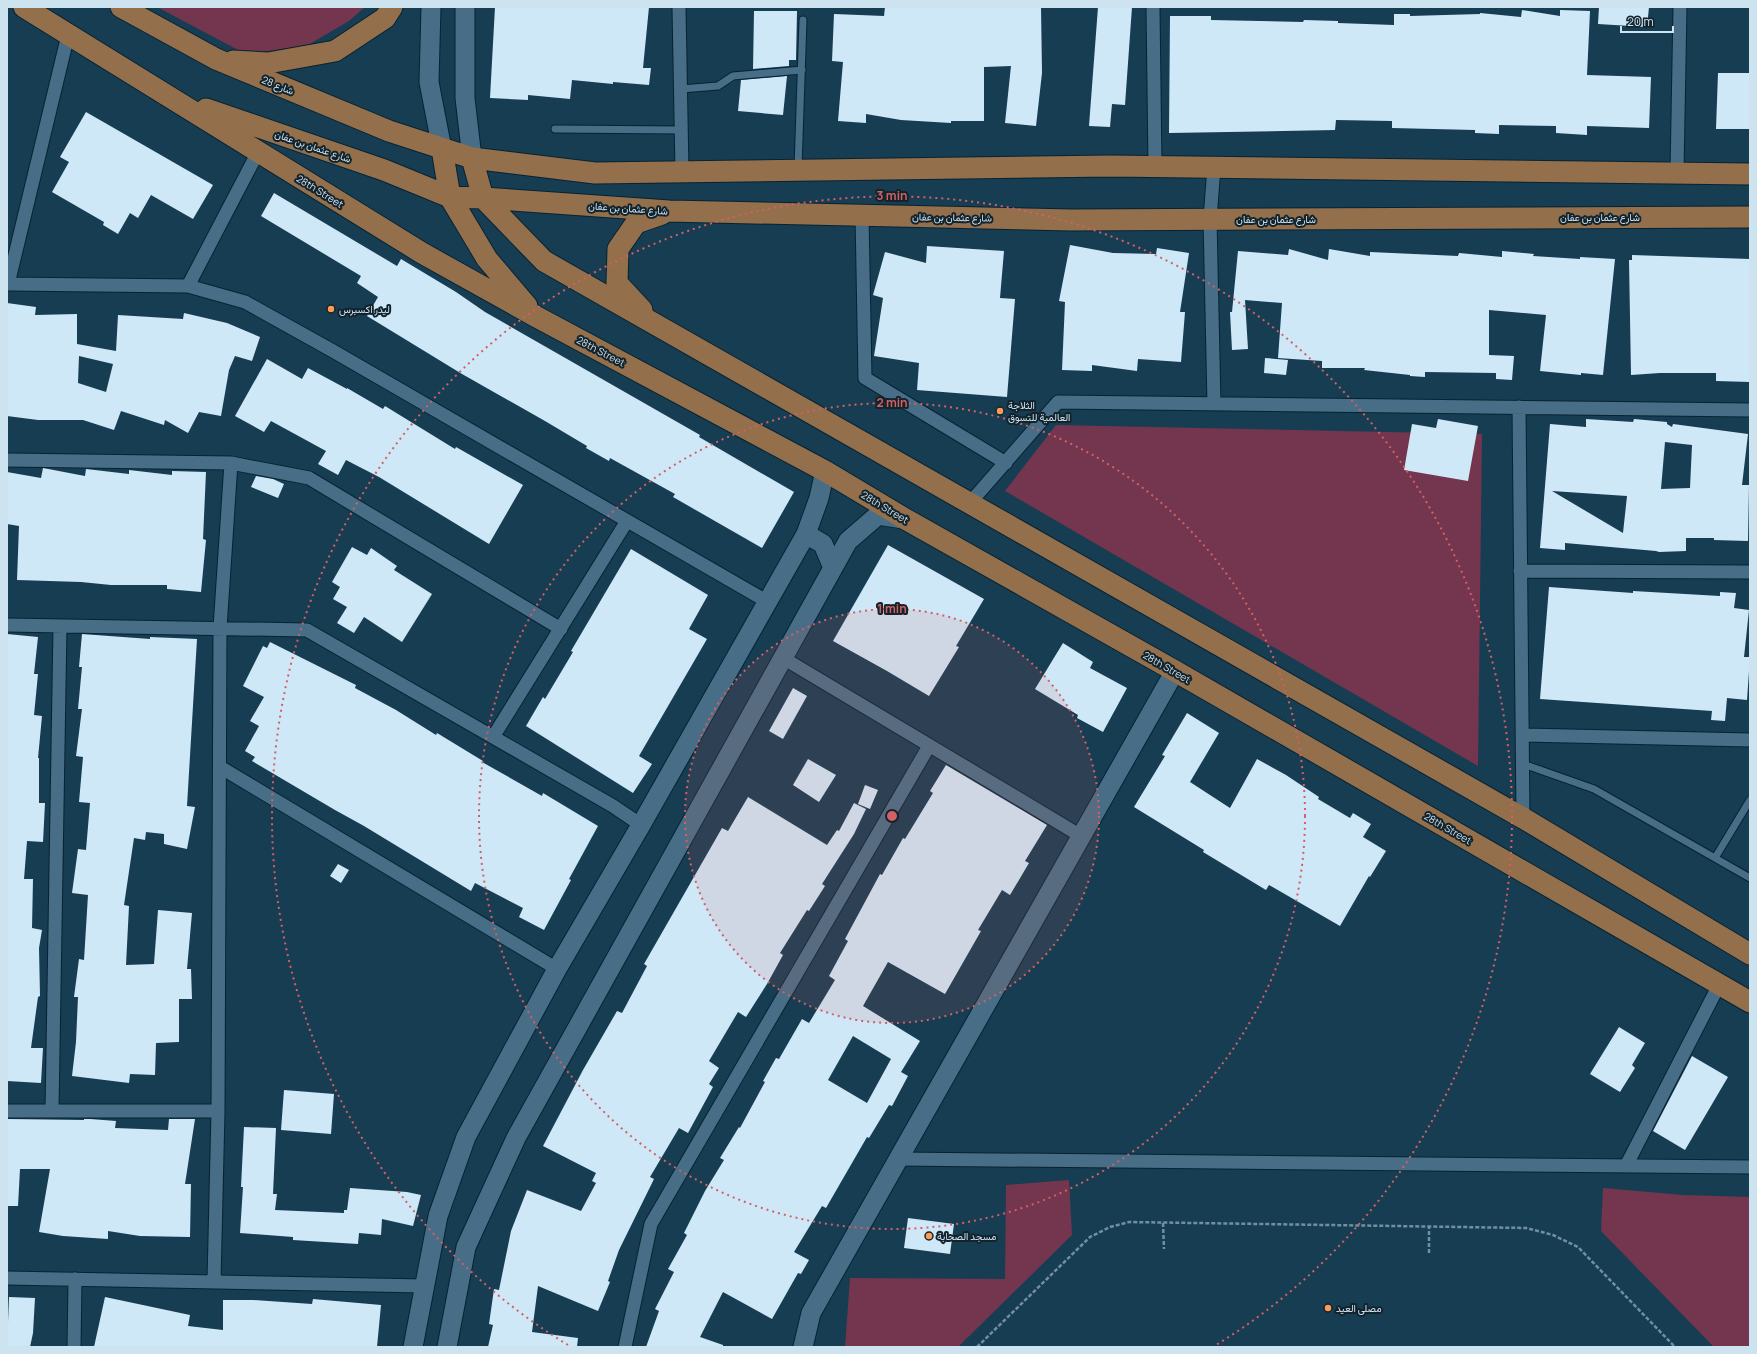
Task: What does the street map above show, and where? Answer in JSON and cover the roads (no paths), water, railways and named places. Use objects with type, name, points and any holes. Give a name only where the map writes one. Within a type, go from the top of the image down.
[{"type":"main road","name":"28th Street","points":[[24,7],[422,253],[535,316],[825,471],[907,520],[1175,671],[1750,1002]]},
{"type":"main road","name":"شارع 28","points":[[121,7],[216,60],[389,131],[442,149]]},
{"type":"main road","points":[[216,60],[268,63],[335,51],[385,18],[392,7]]},
{"type":"main road","name":"شارع عثمان بن عفان","points":[[171,97],[384,170],[450,197],[669,211],[1071,220],[1750,217]]},
{"type":"main road","points":[[535,316],[487,259],[450,197],[442,149],[472,158],[595,173],[1110,166],[1750,174]]},
{"type":"main road","points":[[472,158],[483,198],[544,261],[1523,818],[1750,954]]},
{"type":"main road","points":[[656,325],[617,283],[618,249],[636,223],[669,211]]},
{"type":"street","points":[[431,7],[429,82],[442,149]]},
{"type":"street","points":[[465,7],[465,98],[472,158]]},
{"type":"street","points":[[679,7],[682,172]]},
{"type":"street","points":[[1153,7],[1155,167]]},
{"type":"street","points":[[1677,172],[1680,7]]},
{"type":"street","points":[[68,35],[8,284],[188,286],[245,302],[768,602]]},
{"type":"street","points":[[188,286],[258,152]]},
{"type":"street","points":[[1214,167],[1210,219],[1214,404]]},
{"type":"street","points":[[862,215],[865,378],[1006,463]]},
{"type":"street","points":[[969,504],[1058,402],[1750,410]]},
{"type":"street","points":[[1519,407],[1523,818]]},
{"type":"street","points":[[7,460],[231,463],[309,478],[561,629]]},
{"type":"street","points":[[214,1282],[218,1111],[220,628],[231,463]]},
{"type":"street","points":[[413,1347],[438,1216],[466,1137],[557,969],[641,825],[806,534],[819,498],[825,471]]},
{"type":"street","points":[[448,1347],[466,1247],[516,1138],[848,541],[878,515],[907,520]]},
{"type":"street","points":[[494,738],[627,521]]},
{"type":"street","points":[[806,534],[823,544],[833,568]]},
{"type":"street","points":[[1520,571],[1750,572]]},
{"type":"street","points":[[7,625],[307,630],[613,806],[641,825]]},
{"type":"street","points":[[52,1111],[60,626]]},
{"type":"street","points":[[783,658],[1081,836]]},
{"type":"street","points":[[803,1347],[811,1314],[1175,671]]},
{"type":"street","points":[[1523,735],[1750,740]]},
{"type":"street","points":[[625,1347],[651,1224],[929,746]]},
{"type":"street","points":[[220,767],[557,969]]},
{"type":"street","points":[[1626,1166],[1719,985]]},
{"type":"street","points":[[7,1110],[218,1111]]},
{"type":"street","points":[[898,1159],[1750,1167]]},
{"type":"street","points":[[7,1278],[424,1286]]},
{"type":"street","points":[[74,1347],[75,1279]]},
{"type":"lane","points":[[798,170],[803,20]]},
{"type":"lane","points":[[681,89],[718,86],[733,76],[802,70]]},
{"type":"lane","points":[[555,129],[681,130]]},
{"type":"lane","points":[[1523,764],[1594,789],[1750,878]]},
{"type":"lane","points":[[1715,858],[1750,800]]},
{"type":"place","name":"ليدر اكسبرس","points":[[331,309]]},
{"type":"place","name":"الثلاجة العالمية للتسوق","points":[[1000,411]]},
{"type":"place","name":"مسجد الصحابة","points":[[929,1236]]},
{"type":"place","name":"مصلى العيد","points":[[1328,1308]]}]
